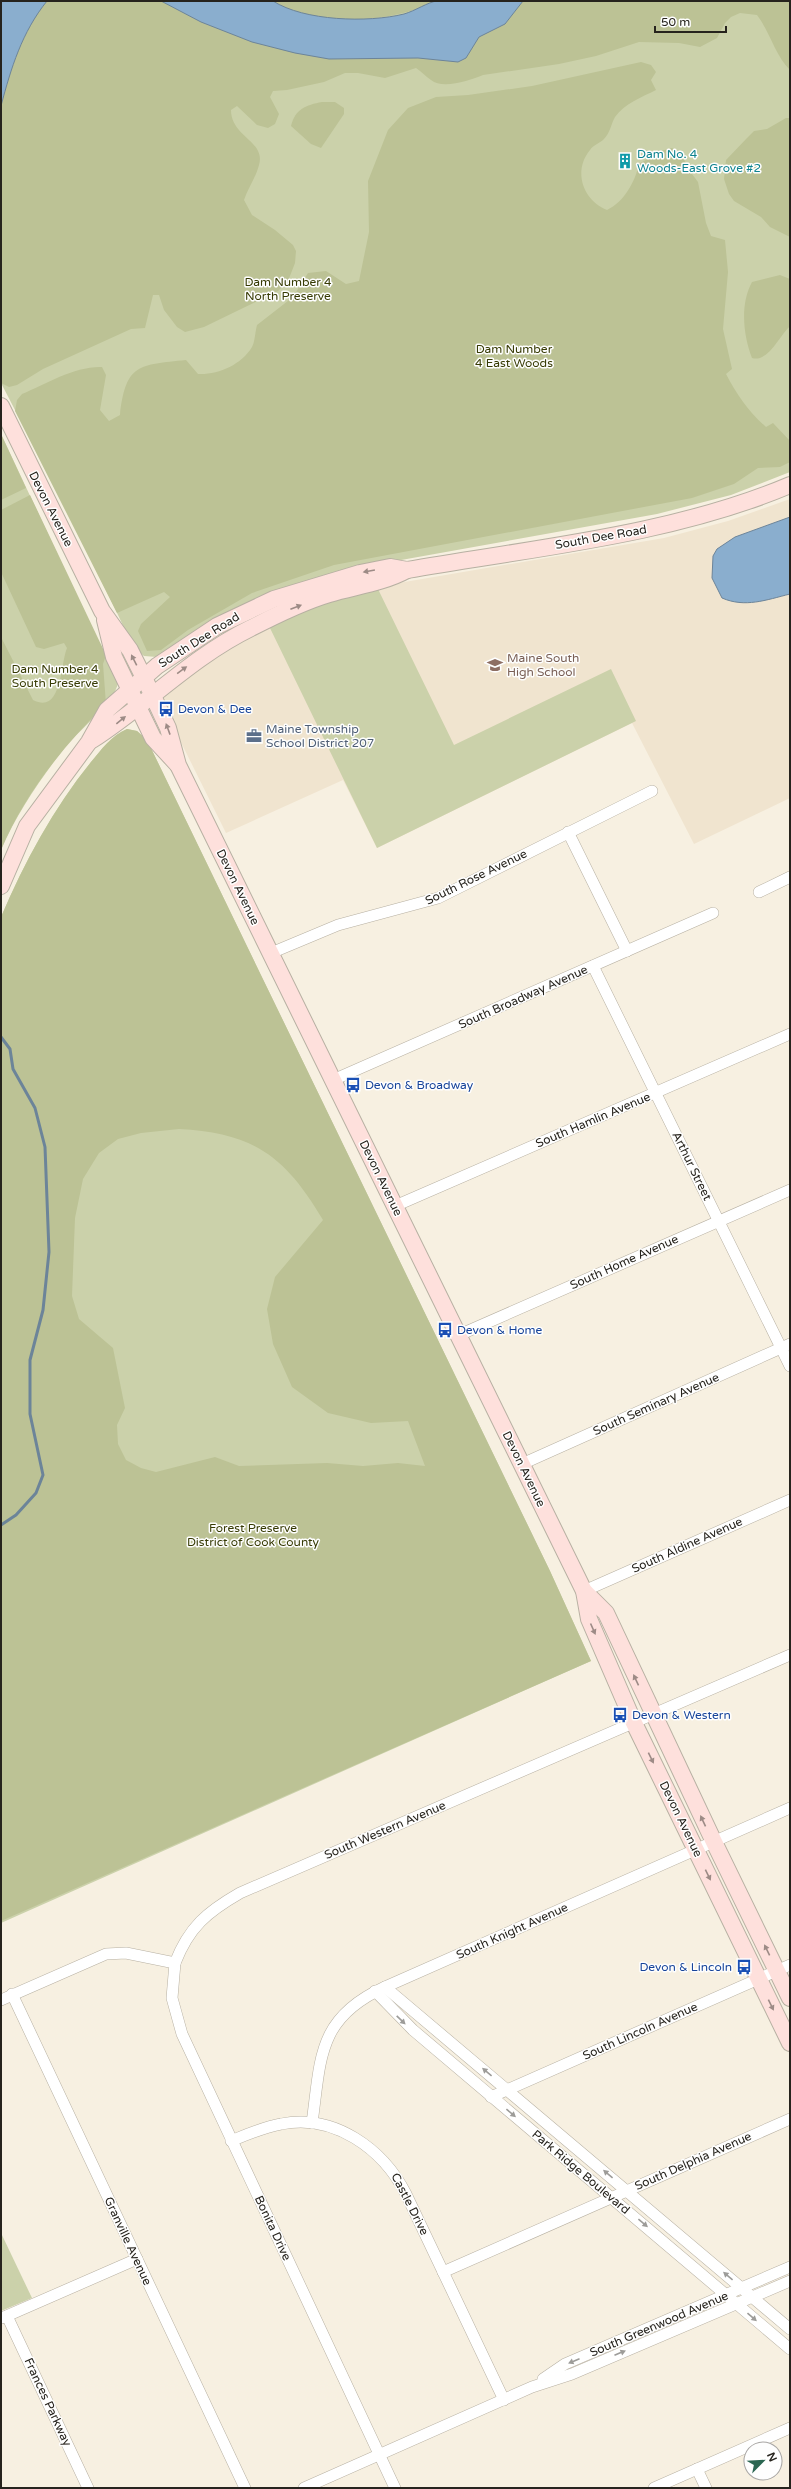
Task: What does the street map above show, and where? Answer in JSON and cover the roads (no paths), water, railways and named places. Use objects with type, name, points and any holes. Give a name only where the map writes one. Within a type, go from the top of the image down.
[{"type":"street","name":"Devon Avenue","points":[[1,406],[102,611],[130,650],[152,694],[168,728],[178,766],[584,1591],[588,1619],[634,1723],[790,2043]]},
{"type":"street","name":"South Dee Road","points":[[89,742],[209,651],[250,628],[328,594],[391,579],[407,570],[678,522],[719,511],[790,485]]},
{"type":"street","name":"South Dee Road","points":[[1,886],[27,826],[89,742],[107,710],[164,661],[216,626],[274,599],[360,573],[390,567],[407,570]]},
{"type":"street","name":"Devon Avenue","points":[[102,611],[114,657],[153,738],[178,766]]},
{"type":"street","name":"South Rose Avenue","points":[[271,954],[338,925],[438,898],[652,791]]},
{"type":"street","points":[[568,832],[627,951]]},
{"type":"street","points":[[759,892],[790,877]]},
{"type":"street","name":"South Broadway Avenue","points":[[333,1080],[712,913]]},
{"type":"street","name":"Arthur Street","points":[[593,966],[719,1221],[786,1346],[790,1366]]},
{"type":"street","name":"South Hamlin Avenue","points":[[395,1206],[790,1034]]},
{"type":"street","name":"South Home Avenue","points":[[459,1335],[790,1190]]},
{"type":"street","name":"South Seminary Avenue","points":[[522,1464],[786,1346]]},
{"type":"street","name":"South Aldine Avenue","points":[[584,1591],[790,1500]]},
{"type":"street","name":"Devon Avenue","points":[[584,1591],[606,1613],[714,1842],[784,1968],[790,1998]]},
{"type":"street","name":"South Western Avenue","points":[[175,1963],[188,1934],[197,1923],[240,1893],[790,1655]]},
{"type":"street","name":"South Knight Avenue","points":[[312,2123],[323,2047],[330,2031],[349,2009],[380,1989],[790,1808]]},
{"type":"street","points":[[1,2000],[97,1958],[117,1952],[175,1963]]},
{"type":"street","name":"Bonita Drive","points":[[175,1963],[172,1982],[175,2016],[185,2041],[395,2488]]},
{"type":"street","name":"South Lincoln Avenue","points":[[491,2097],[506,2089],[784,1968]]},
{"type":"street","name":"Park Ridge Boulevard","points":[[380,1989],[506,2089],[790,2328]]},
{"type":"street","name":"Park Ridge Boulevard","points":[[380,1989],[404,2022],[790,2349]]},
{"type":"street","name":"Granville Avenue","points":[[12,1994],[244,2488]]},
{"type":"street","name":"South Delphia Avenue","points":[[443,2272],[790,2119]]},
{"type":"street","name":"Castle Drive","points":[[231,2141],[282,2123],[312,2123],[333,2128],[359,2139],[380,2155],[390,2166],[406,2194],[504,2400]]},
{"type":"street","points":[[4,2317],[137,2259]]},
{"type":"street","name":"South Greenwood Avenue","points":[[532,2387],[565,2364],[790,2268]]},
{"type":"street","name":"South Greenwood Avenue","points":[[304,2488],[532,2387],[572,2374],[790,2281]]},
{"type":"street","name":"Frances Parkway","points":[[4,2317],[88,2488]]},
{"type":"street","points":[[654,2488],[790,2428]]},
{"type":"street","points":[[697,2469],[706,2488]]},
{"type":"water","points":[[1,1],[47,1],[31,25],[18,51],[1,106]]},
{"type":"water","points":[[161,1],[273,1],[286,8],[301,13],[337,18],[373,19],[404,14],[437,1],[523,1],[505,24],[479,37],[466,58],[458,62],[418,58],[329,59],[295,53],[252,42],[201,22]]},
{"type":"water","points":[[790,517],[790,594],[764,601],[747,603],[722,598],[712,578],[713,556],[717,549],[735,537]]},
{"type":"waterway","points":[[1,1037],[10,1049],[13,1069],[35,1108],[45,1147],[49,1252],[43,1310],[30,1360],[30,1414],[43,1475],[36,1493],[16,1515],[1,1525]]},
{"type":"place","name":"Dam No. 4 Woods-East Grove #2","points":[[625,161]]},
{"type":"place","name":"Maine South High School","points":[[495,665]]},
{"type":"place","name":"Devon & Dee","points":[[166,709]]},
{"type":"place","name":"Maine Township School District 207","points":[[254,736]]},
{"type":"place","name":"Devon & Broadway","points":[[353,1085]]},
{"type":"place","name":"Devon & Home","points":[[445,1330]]},
{"type":"place","name":"Devon & Western","points":[[620,1715]]},
{"type":"place","name":"Devon & Lincoln","points":[[744,1967]]},
{"type":"park label","name":"Dam Number 4 North Preserve","points":[[288,289]]},
{"type":"park label","name":"Dam Number 4 East Woods","points":[[514,356]]},
{"type":"park label","name":"Dam Number 4 South Preserve","points":[[55,676]]},
{"type":"park label","name":"Forest Preserve District of Cook County","points":[[253,1535]]}]
